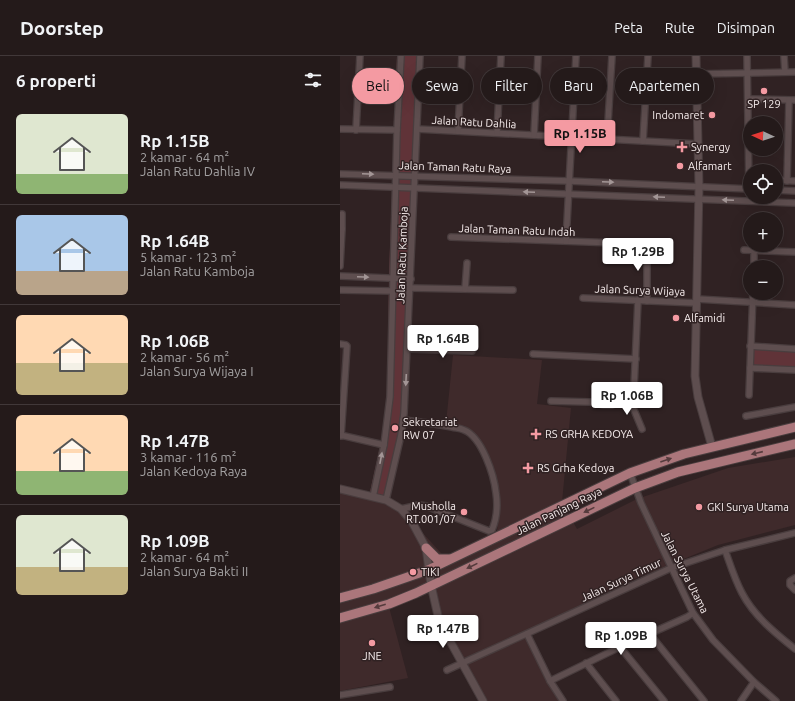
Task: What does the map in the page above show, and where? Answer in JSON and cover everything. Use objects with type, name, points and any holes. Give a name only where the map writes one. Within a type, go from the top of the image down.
[{"type":"main road","name":"Jalan Panjang Raya","points":[[340,598],[373,589],[450,559],[630,473],[668,459],[795,427]]},
{"type":"main road","name":"Jalan Panjang Raya","points":[[340,618],[389,604],[416,593],[635,488],[678,472],[795,444]]},
{"type":"main road","points":[[426,548],[437,559],[450,559]]},
{"type":"street","points":[[356,130],[360,56]]},
{"type":"street","name":"Jalan Ratu Kamboja","points":[[373,496],[384,445],[390,397],[395,176],[401,56]]},
{"type":"street","name":"Jalan Ratu Kamboja","points":[[386,500],[403,420],[408,349],[420,56]]},
{"type":"street","points":[[458,131],[462,56]]},
{"type":"street","points":[[497,133],[501,56]]},
{"type":"street","points":[[534,135],[538,56]]},
{"type":"street","points":[[566,241],[576,56]]},
{"type":"street","points":[[607,139],[612,56]]},
{"type":"street","points":[[643,141],[648,56]]},
{"type":"street","name":"Jalan Surya Wijaya","points":[[696,56],[697,68]]},
{"type":"street","points":[[747,56],[749,99],[749,164]]},
{"type":"street","points":[[784,56],[785,72]]},
{"type":"street","points":[[714,74],[795,72]]},
{"type":"street","points":[[749,99],[792,100],[787,181]]},
{"type":"street","name":"Jalan Surya Wijaya","points":[[697,104],[698,193],[695,376],[698,397],[712,447]]},
{"type":"street","points":[[340,129],[397,130]]},
{"type":"street","name":"Jalan Ratu Dahlia","points":[[416,129],[698,144]]},
{"type":"street","name":"Jalan Taman Ratu Raya","points":[[340,174],[569,182],[795,203]]},
{"type":"street","points":[[783,181],[795,181]]},
{"type":"street","name":"Jalan Taman Ratu Raya","points":[[340,185],[568,192],[698,193],[743,189]]},
{"type":"street","points":[[783,190],[795,191]]},
{"type":"street","points":[[340,266],[342,214]]},
{"type":"street","name":"Jalan Taman Ratu Indah","points":[[451,237],[643,244],[647,248],[647,301]]},
{"type":"street","points":[[783,251],[795,252]]},
{"type":"street","points":[[465,289],[467,263]]},
{"type":"street","points":[[340,276],[410,279]]},
{"type":"street","points":[[410,288],[513,290]]},
{"type":"street","points":[[340,290],[393,291]]},
{"type":"street","name":"Jalan Surya Wijaya","points":[[583,298],[647,301],[752,302],[795,305]]},
{"type":"street","points":[[551,402],[590,402],[612,405],[630,398],[634,388],[638,300]]},
{"type":"street","points":[[749,395],[752,302]]},
{"type":"street","points":[[340,344],[346,344],[347,346],[341,435],[384,445]]},
{"type":"street","points":[[750,346],[795,348]]},
{"type":"street","points":[[408,349],[472,351]]},
{"type":"street","points":[[533,354],[636,359]]},
{"type":"street","points":[[750,368],[795,370]]},
{"type":"street","points":[[630,398],[642,429]]},
{"type":"street","points":[[746,416],[795,407]]},
{"type":"street","points":[[401,509],[419,505],[426,506],[489,531],[492,530],[496,519],[497,506],[496,493],[489,468],[484,452],[477,440],[465,430],[432,423],[403,420]]},
{"type":"street","name":"Jalan Surya Utama","points":[[630,473],[635,488],[693,613],[713,640],[754,682],[776,701]]},
{"type":"street","points":[[340,489],[386,500],[401,509],[416,528],[426,548],[425,569],[431,586],[438,616],[444,630],[483,701]]},
{"type":"street","name":"Jalan Surya Timur","points":[[447,670],[671,568],[725,550],[795,533]]},
{"type":"street","points":[[725,550],[742,593],[776,634],[795,649]]},
{"type":"street","points":[[795,578],[790,581],[790,584],[795,590]]},
{"type":"street","points":[[550,681],[586,662],[693,613]]},
{"type":"street","points":[[649,633],[704,701]]},
{"type":"street","points":[[527,634],[550,681],[562,701]]},
{"type":"street","points":[[620,646],[664,701]]},
{"type":"street","points":[[586,662],[616,701]]},
{"type":"street","points":[[741,701],[754,682]]},
{"type":"street","points":[[340,695],[390,687]]},
{"type":"shaded area","points":[[397,56],[420,56],[419,68],[412,68],[412,104],[418,104],[402,420],[390,497],[370,492],[387,415],[389,275],[395,104],[404,104],[404,68],[397,68]]},
{"type":"shaded area","points":[[753,347],[795,349],[795,368],[752,366]]},
{"type":"shaded area","points":[[453,355],[542,360],[537,404],[571,408],[562,502],[577,529],[637,499],[728,468],[795,457],[795,525],[718,545],[632,580],[523,633],[561,701],[479,701],[448,636],[433,589],[389,607],[408,678],[340,691],[340,486],[390,497],[451,564],[497,533],[499,504],[496,483],[470,431],[446,423]]},
{"type":"place","name":"SP 129","points":[[764,91]]},
{"type":"place","name":"Indomaret","points":[[712,115]]},
{"type":"place","name":"Synergy","points":[[682,147]]},
{"type":"place","name":"Alfamart","points":[[680,166]]},
{"type":"place","name":"Alfamidi","points":[[676,318]]},
{"type":"place","name":"Sekretariat RW 07","points":[[395,428]]},
{"type":"place","name":"RS GRHA KEDOYA","points":[[536,434]]},
{"type":"place","name":"RS Grha Kedoya","points":[[528,468]]},
{"type":"place","name":"GKI Surya Utama","points":[[699,507]]},
{"type":"place","name":"Musholla RT.001/07","points":[[464,512]]},
{"type":"place","name":"TIKI","points":[[413,572]]},
{"type":"place","name":"JNE","points":[[372,643]]}]
